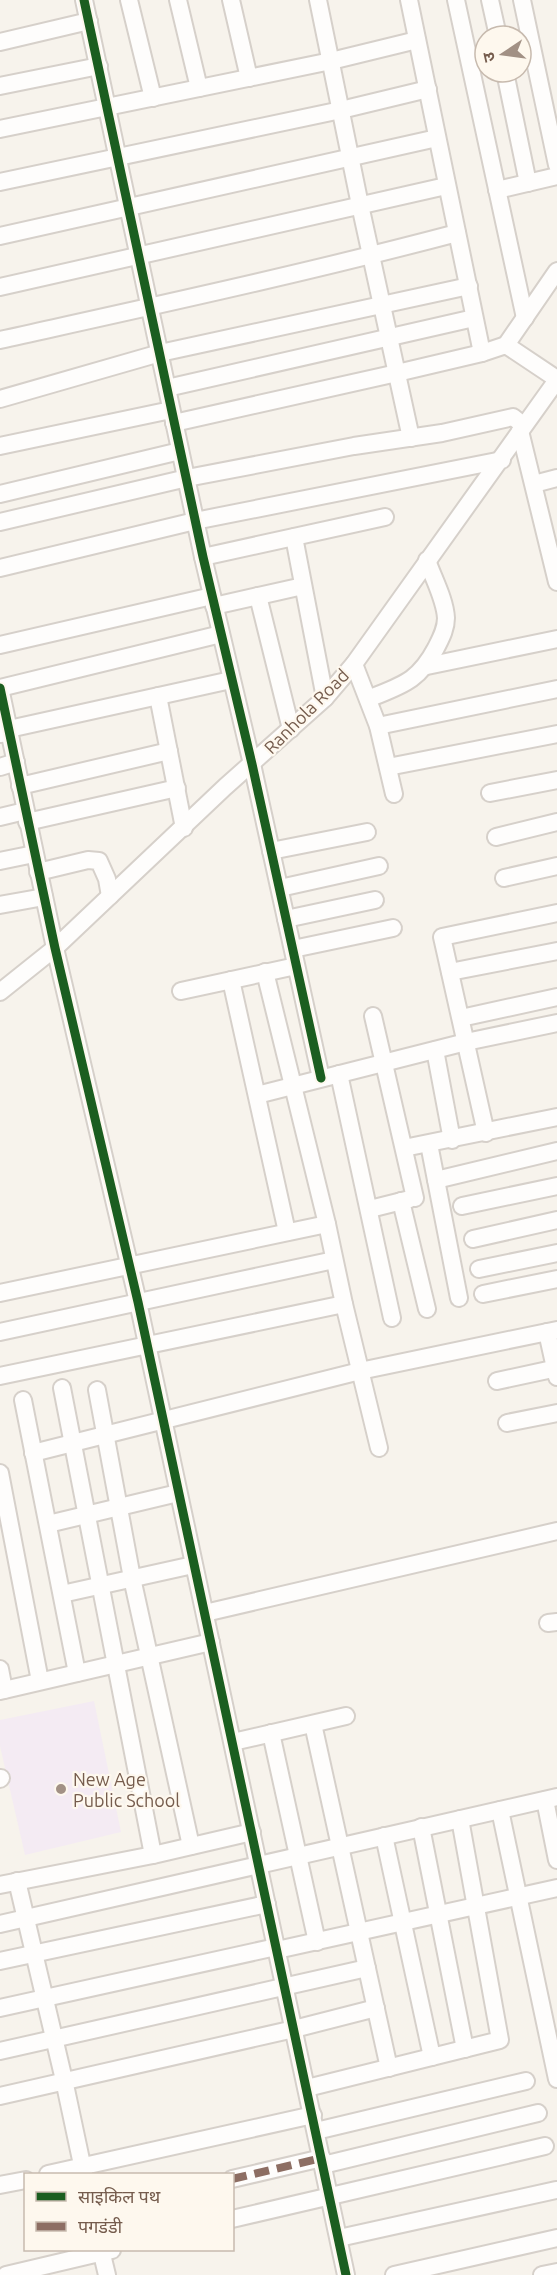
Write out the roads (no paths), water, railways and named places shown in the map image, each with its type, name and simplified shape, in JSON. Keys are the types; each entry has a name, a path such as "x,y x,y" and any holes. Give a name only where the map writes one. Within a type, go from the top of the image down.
{"street":[{"path":"84,0 136,255 160,353 195,521 252,764 321,1078"},
{"path":"129,0 153,98"},
{"path":"178,0 199,88"},
{"path":"231,0 249,78"},
{"path":"318,0 411,438"},
{"path":"409,0 482,353"},
{"path":"456,0 525,318"},
{"path":"490,0 495,24"},
{"path":"522,0 557,165"},
{"path":"0,42 88,21"},
{"path":"0,129 331,61 417,40"},
{"path":"0,86 99,66"},
{"path":"507,84 528,183"},
{"path":"0,182 341,110 428,89"},
{"path":"0,236 437,138"},
{"path":"497,190 557,176"},
{"path":"0,287 446,186"},
{"path":"0,340 149,309 457,233"},
{"path":"0,446 396,373 482,353 506,345 557,271"},
{"path":"0,399 160,353 469,286"},
{"path":"166,388 474,318"},
{"path":"506,345 557,380"},
{"name":"Ranhola Road","path":"0,992 55,948 325,698 354,664 557,380"},
{"path":"0,522 187,478 354,446 411,438 513,417 522,428 557,582"},
{"path":"0,494 180,451"},
{"path":"0,568 195,521 501,460"},
{"path":"534,484 557,478"},
{"path":"203,557 386,517"},
{"path":"294,537 325,698"},
{"path":"368,699 411,681 427,666 445,630 446,617 427,560"},
{"path":"0,645 213,601 258,596 303,586"},
{"path":"258,596 291,729"},
{"path":"221,634 0,688 8,764 20,786 55,948 130,1265 346,2275"},
{"path":"427,666 557,639"},
{"path":"354,664 378,726 394,794"},
{"path":"4,732 231,680"},
{"path":"378,726 557,689"},
{"path":"158,696 184,828"},
{"path":"388,767 557,734"},
{"path":"20,786 169,751"},
{"path":"490,793 557,780"},
{"path":"0,817 26,817 177,788"},
{"path":"496,837 557,822"},
{"path":"271,851 367,832"},
{"path":"0,861 34,854"},
{"path":"38,872 94,859 102,866 110,896"},
{"path":"280,888 379,866"},
{"path":"504,878 557,866"},
{"path":"0,905 44,897"},
{"path":"286,919 375,900"},
{"path":"486,1133 442,937 557,913"},
{"path":"181,991 265,972 294,957 393,928"},
{"path":"450,972 557,951"},
{"path":"265,972 379,1448"},
{"path":"231,980 287,1232"},
{"path":"461,1018 557,997"},
{"path":"373,1016 404,1148 408,1199 427,1309"},
{"path":"257,1095 466,1042 557,1023"},
{"path":"435,1050 453,1140"},
{"path":"339,1074 392,1318"},
{"path":"404,1148 453,1140 557,1117"},
{"path":"429,1144 459,1298"},
{"path":"370,1209 408,1199 438,1186 557,1151"},
{"path":"462,1206 557,1186"},
{"path":"473,1239 557,1220"},
{"path":"0,1293 327,1224"},
{"path":"479,1269 557,1252"},
{"path":"0,1332 334,1260"},
{"path":"483,1294 557,1280"},
{"path":"0,1376 344,1304"},
{"path":"33,1452 360,1371 552,1331 556,1371 497,1381"},
{"path":"62,1388 153,1855"},
{"path":"97,1389 132,1578 191,1846"},
{"path":"23,1400 77,1673"},
{"path":"507,1423 557,1413"},
{"path":"0,1473 40,1681"},
{"path":"48,1524 178,1493"},
{"path":"205,1613 557,1531"},
{"path":"62,1594 193,1565"},
{"path":"0,1669 2,1690 211,1642"},
{"path":"232,1742 346,1716"},
{"path":"313,1724 389,2068"},
{"path":"272,1733 317,1941"},
{"path":"0,1924 551,1799 557,1860"},
{"path":"500,1810 554,2051 557,2079"},
{"path":"307,2088 500,2040 460,1819"},
{"path":"421,1827 465,2049"},
{"path":"0,1885 153,1855 252,1832"},
{"path":"384,1836 432,2057"},
{"path":"17,1881 55,2039 83,2171"},
{"path":"0,2008 557,1888"},
{"path":"0,1961 267,1904"},
{"path":"0,2051 367,1968"},
{"path":"0,2096 376,2008"},
{"path":"66,2173 526,2081"},
{"path":"234,2179 538,2114"},
{"path":"234,2219 545,2146"},
{"path":"0,2185 24,2180"},
{"path":"339,2238 556,2190"},
{"path":"394,2275 557,2238"},
{"path":"6,2275 101,2251"},
{"path":"105,2251 107,2275"},
{"path":"542,2275 557,2272"}],"place":[{"name":"New Age Public School","path":"61,1789"}]}
